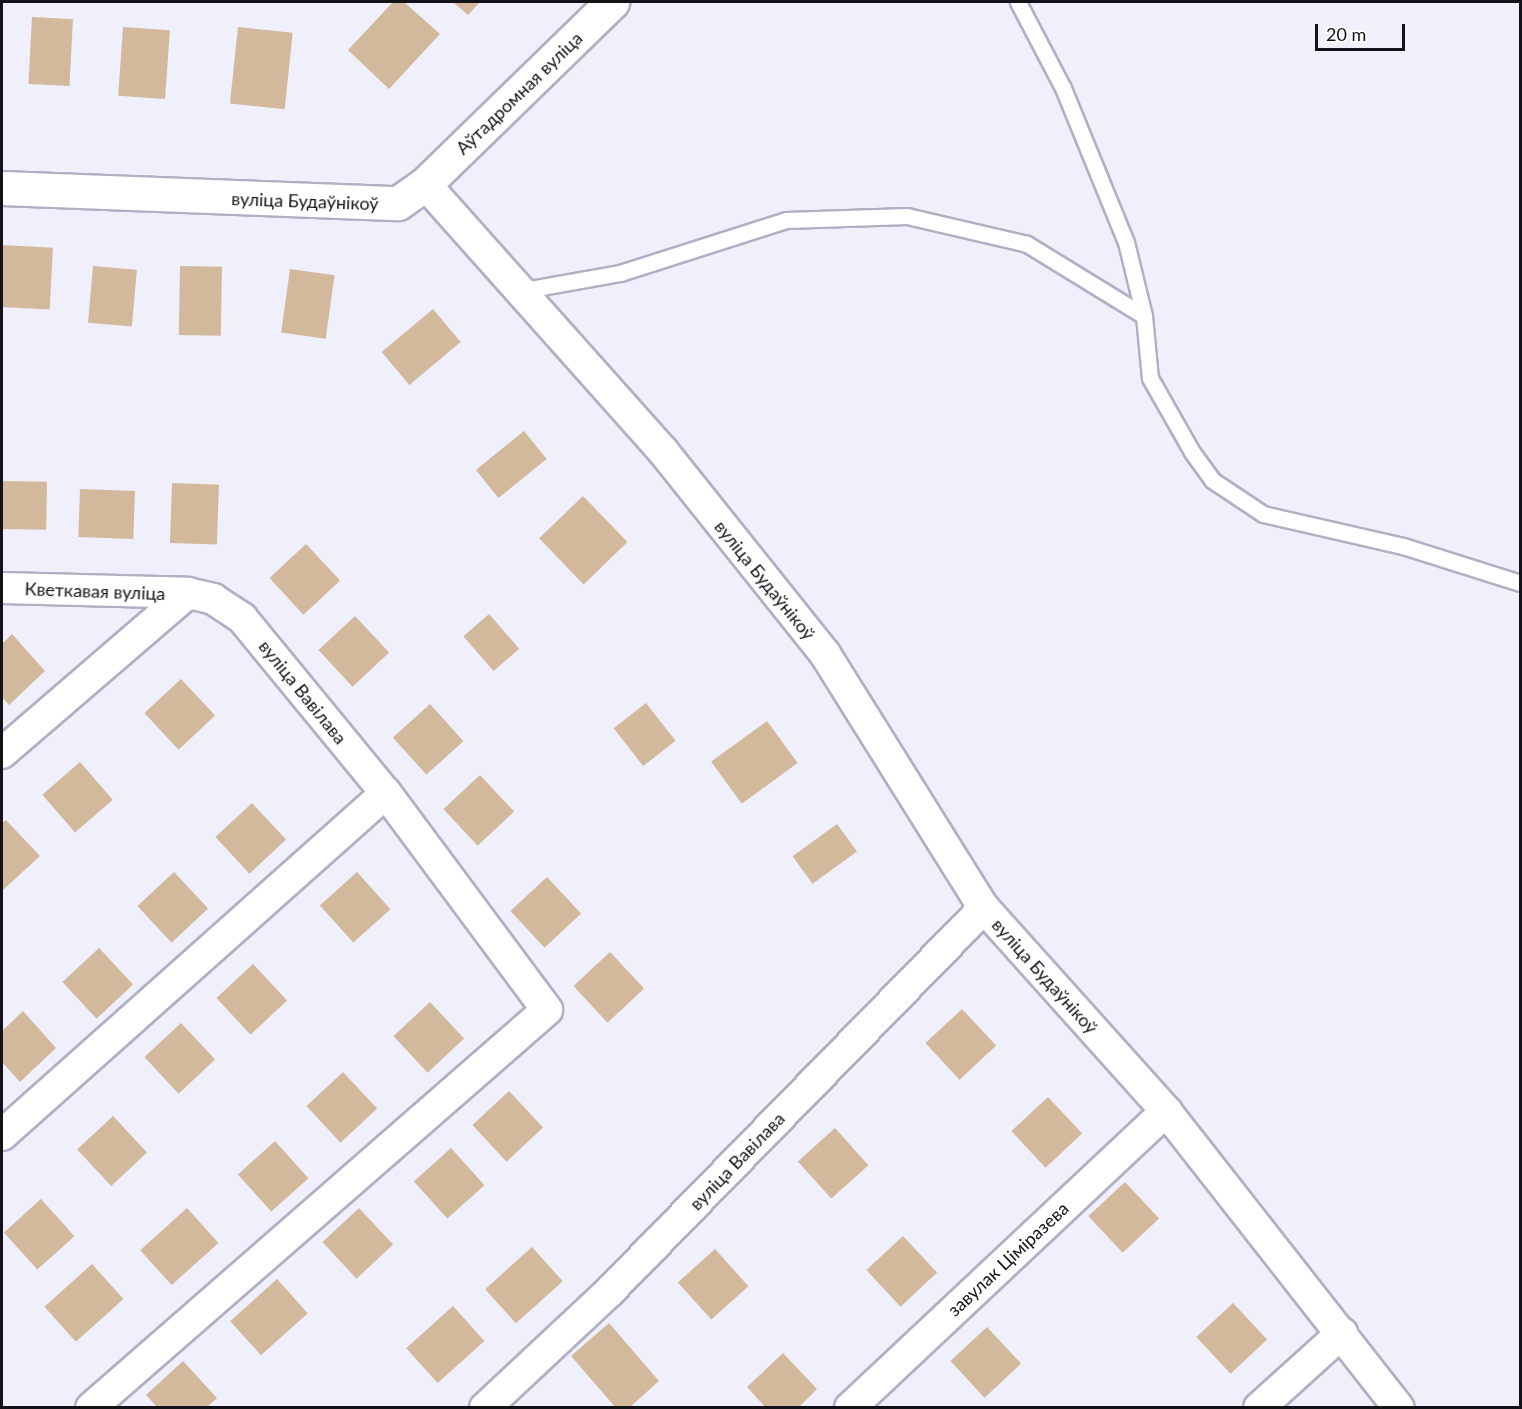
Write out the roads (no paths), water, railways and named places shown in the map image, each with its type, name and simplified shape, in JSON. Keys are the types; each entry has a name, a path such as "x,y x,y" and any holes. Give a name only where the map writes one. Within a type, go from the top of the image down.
{"street":[{"name":"Аўтадромная вуліца","path":"425,184 612,2"},
{"name":"вуліца Будаўнікоў","path":"2,188 398,203 425,184 663,451 825,654 984,908 1166,1111 1399,1407"},
{"name":"Кветкавая вуліца","path":"2,588 188,593"},
{"name":"вуліца Вавілава","path":"91,1407 548,1010 386,793 242,618 213,599 188,593"},
{"path":"2,753 188,593"},
{"path":"2,1135 386,793"},
{"name":"вуліца Вавілава","path":"485,1407 609,1292 984,908"},
{"name":"завулак Ціміразева","path":"850,1407 1166,1111"},
{"path":"1259,1407 1342,1334"}],"lane":[{"path":"1018,2 1063,88 1126,242 1144,316 1150,378 1192,452 1212,480 1263,514 1403,546 1521,583"},
{"path":"519,291 620,273 786,220 907,216 1027,244 1144,316"}]}
